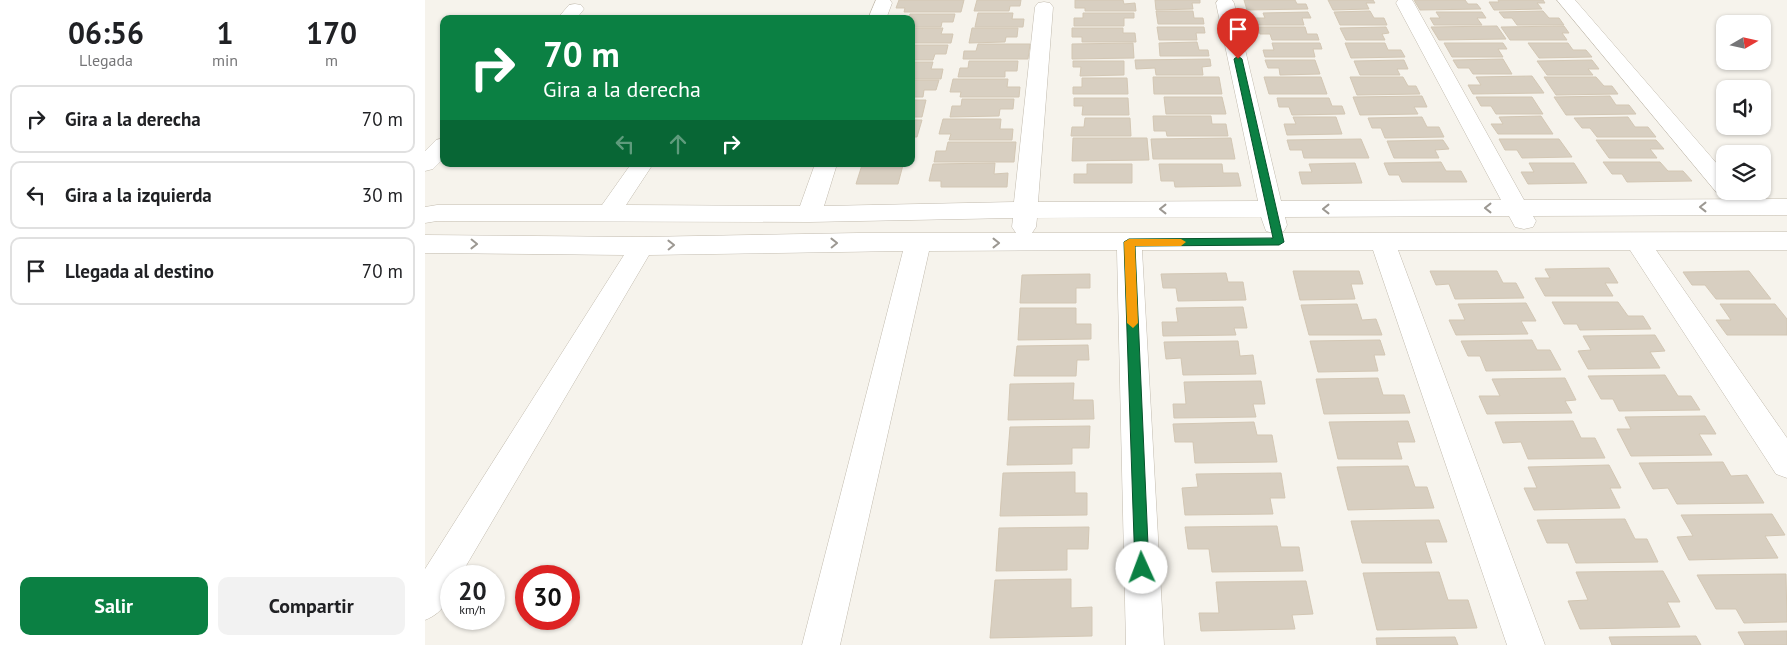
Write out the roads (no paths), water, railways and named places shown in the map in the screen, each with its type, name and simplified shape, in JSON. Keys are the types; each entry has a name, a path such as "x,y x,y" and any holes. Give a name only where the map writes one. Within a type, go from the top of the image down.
{"street":[{"path":"1566,0 1716,178"},
{"path":"1225,2 1279,242"},
{"path":"1405,3 1535,242"},
{"path":"1023,242 1045,7"},
{"path":"425,164 440,149"},
{"path":"609,213 640,167"},
{"path":"809,214 825,167"},
{"path":"425,215 437,213 809,214 1025,210 1517,208 1716,197"},
{"path":"1735,200 1778,241"},
{"path":"1751,200 1787,207"},
{"path":"1382,241 1526,645"},
{"path":"425,244 643,246 918,242 1778,241"},
{"path":"821,645 918,242"},
{"path":"1129,242 1145,645"},
{"path":"1637,242 1787,464"},
{"path":"425,602 643,246"}]}
